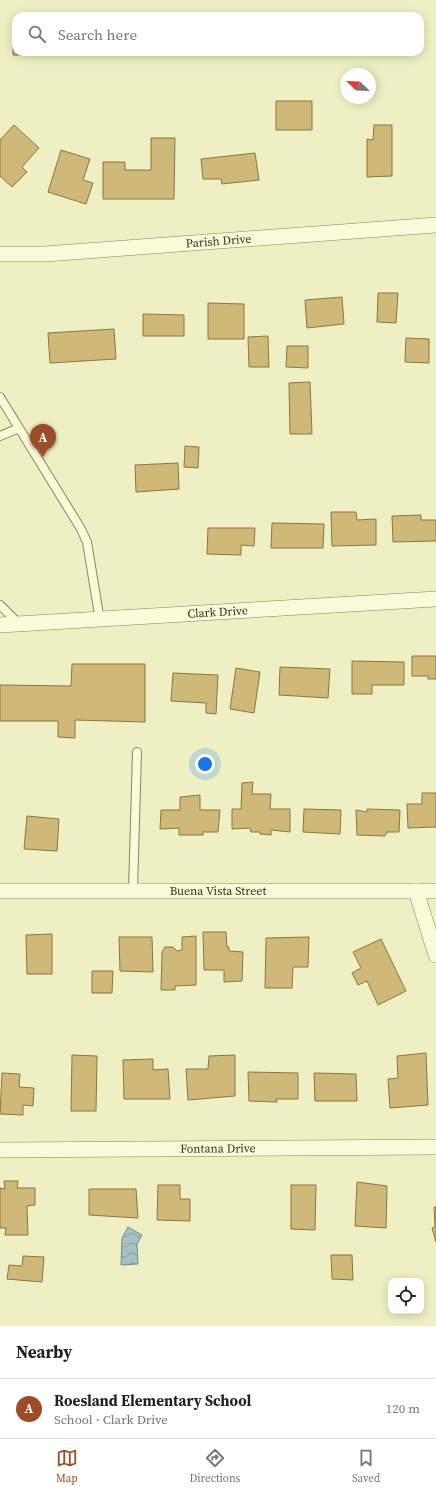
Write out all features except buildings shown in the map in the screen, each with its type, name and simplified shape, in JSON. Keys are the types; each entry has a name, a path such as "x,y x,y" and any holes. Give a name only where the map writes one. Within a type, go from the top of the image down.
{"street":[{"name":"Parish Drive","path":"0,254 45,254 436,225"},
{"name":"Clark Drive","path":"0,626 436,599"},
{"name":"Buena Vista Street","path":"0,891 436,891"},
{"path":"416,891 436,955"},
{"name":"Fontana Drive","path":"0,1150 436,1147"}],"lane":[{"path":"0,397 78,523 87,542 100,621"},
{"path":"0,436 19,428"},
{"path":"0,605 20,625"},
{"path":"133,891 137,752"}],"water":[{"path":"128,1227 142,1235 137,1244 138,1264 121,1265 122,1238"}],"place":[{"name":"Roesland Elementary School","path":"43,457"}]}
